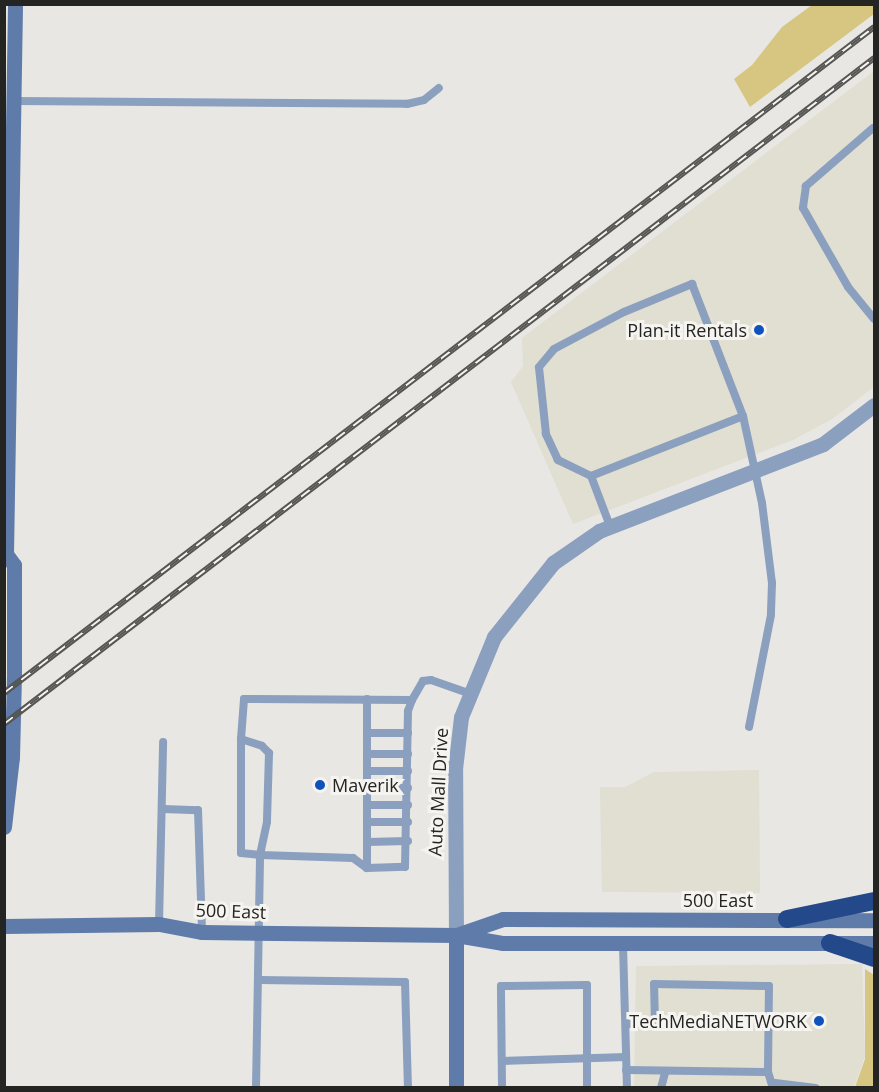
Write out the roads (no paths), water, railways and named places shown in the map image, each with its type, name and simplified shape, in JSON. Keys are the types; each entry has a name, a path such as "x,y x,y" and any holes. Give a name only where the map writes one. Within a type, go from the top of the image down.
{"highway":[{"path":"787,919 874,901"},
{"path":"830,943 874,958"}],"street":[{"path":"4,827 12,757 14,677 14,565 5,555 8,275 15,4"},
{"name":"Auto Mall Drive","path":"456,1088 454,770 461,717 494,637 553,563 610,526 823,444 874,405"},
{"name":"500 East","path":"456,935 503,919 874,920"},
{"name":"500 East","path":"4,926 159,924 202,932 456,935 503,943 623,945 874,943"}],"lane":[{"path":"14,101 407,104 424,100 439,88"},
{"path":"873,128 806,186 803,208 848,287 874,319"},
{"path":"610,526 591,476 558,460 546,434 539,367 554,350 624,312 692,284 743,416 772,583 771,615 749,727"},
{"path":"591,476 743,416"},
{"path":"412,700 249,697 244,699 241,739 242,853 353,858 367,868 405,867 408,841 408,733 412,700 423,681 431,680 471,694"},
{"path":"367,699 367,868"},
{"path":"367,733 408,733"},
{"path":"241,739 262,746 269,753 267,822 260,855 256,1088"},
{"path":"159,924 163,742"},
{"path":"367,754 408,754"},
{"path":"367,771 408,771"},
{"path":"367,787 408,788"},
{"path":"367,805 408,805"},
{"path":"163,810 198,810 202,932"},
{"path":"367,822 408,822"},
{"path":"367,842 408,841"},
{"path":"623,945 627,1088"},
{"path":"259,980 405,982 408,1088"},
{"path":"626,1024 655,1024 654,984 769,986 768,1071 774,1085 816,1088"},
{"path":"502,1088 501,986 587,985 587,1088"},
{"path":"503,1061 627,1057"},
{"path":"627,1070 665,1073 768,1071"},
{"path":"661,1088 665,1073"}],"railway":[{"path":"4,693 874,27"},
{"path":"4,724 874,58"}],"place":[{"name":"Plan-it Rentals","path":"759,330"},
{"name":"Maverik","path":"320,785"},
{"name":"TechMediaNETWORK","path":"819,1021"}]}
